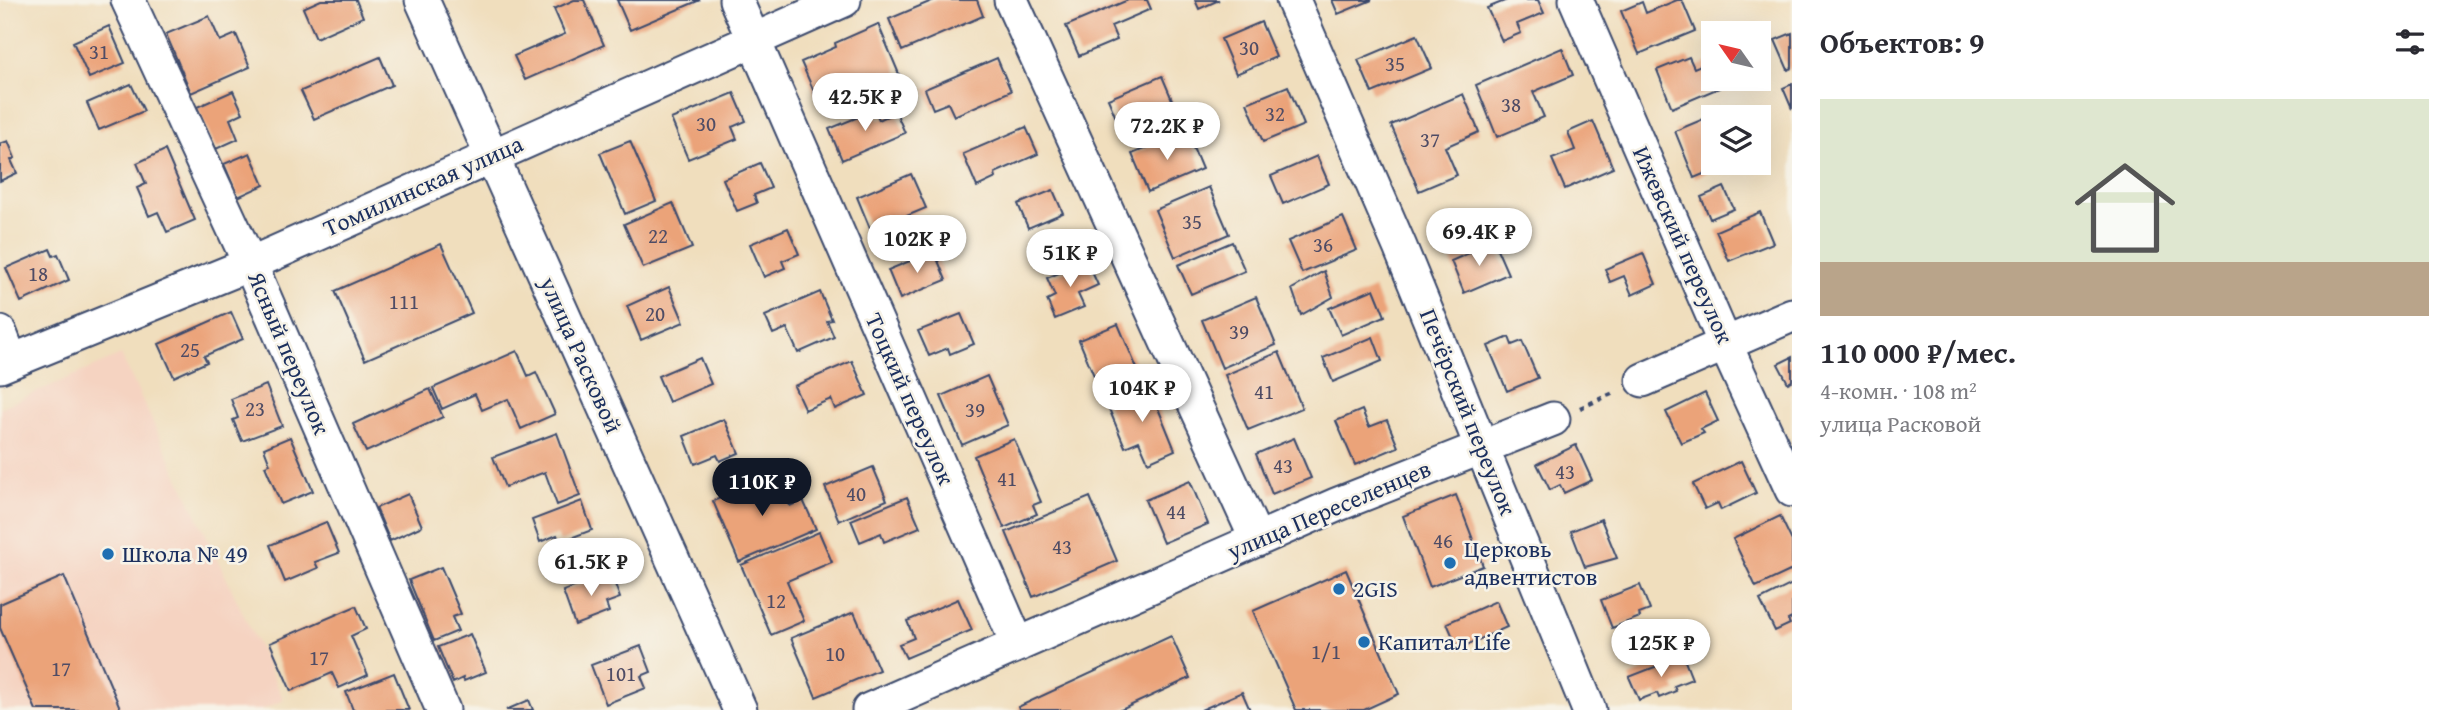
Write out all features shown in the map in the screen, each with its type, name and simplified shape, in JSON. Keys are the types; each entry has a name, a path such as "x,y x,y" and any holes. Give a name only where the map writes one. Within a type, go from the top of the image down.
{"street":[{"name":"Ясный переулок","path":"128,0 250,264 443,710"},
{"name":"улица Расковой","path":"422,0 740,710"},
{"name":"Тоцкий переулок","path":"736,0 1018,645"},
{"name":"Томилинская улица","path":"4,353 250,264 844,0"},
{"path":"1012,0 1257,540"},
{"name":"Печёрский переулок","path":"1293,0 1400,247 1589,710"},
{"name":"Ижевский переулок","path":"1576,0 1792,490"},
{"path":"1643,380 1792,315"},
{"name":"улица Переселенцев","path":"869,710 1257,540 1553,419"}],"path":[{"path":"1553,419 1643,380"}],"shaded area":[{"name":"Школа № 49","path":"121,355 284,700 261,710 0,710 0,408"}],"building":[{"path":"321,0 356,0 363,17 316,38 303,8"},
{"path":"574,0 584,0 604,45 525,80 514,56 565,34 554,9"},
{"path":"617,0 700,0 630,30"},
{"path":"934,0 977,0 983,16 902,51 889,19"},
{"path":"1128,0 1147,0 1151,9 1111,26 1117,40 1079,56 1066,26"},
{"path":"1195,0 1219,0 1199,9"},
{"path":"1332,0 1372,0 1338,14"},
{"path":"1507,0 1538,0 1544,13 1517,24 1521,33 1502,41 1487,8"},
{"path":"1682,0 1695,31 1639,54 1621,11 1642,2 1646,13"},
{"path":"209,16 220,41 236,34 250,67 191,93 166,34"},
{"path":"1261,22 1276,57 1236,74 1221,39"},
{"path":"878,24 899,74 859,92 852,77 815,94 801,62"},
{"path":"109,26 125,63 89,78 73,42"},
{"path":"1792,33 1792,68 1788,70 1775,40"},
{"path":"1417,35 1432,68 1372,93 1358,60"},
{"path":"1562,48 1573,75 1533,92 1544,117 1497,137 1476,85"},
{"path":"380,57 392,85 314,119 301,91"},
{"path":"1689,57 1694,68 1701,65 1701,91 1712,91 1672,108 1657,70"},
{"path":"997,58 1011,91 954,116 948,103 933,109 925,89"},
{"path":"1162,76 1173,102 1119,125 1108,99"},
{"path":"131,84 144,111 99,130 87,103"},
{"path":"1792,84 1792,109 1783,88"},
{"path":"1288,86 1304,125 1263,142 1247,103"},
{"path":"233,91 243,113 230,119 238,139 216,149 197,107"},
{"path":"734,93 746,121 732,127 737,139 688,159 671,119"},
{"path":"1463,94 1479,132 1445,147 1457,175 1419,191 1391,125"},
{"path":"875,110 879,120 896,112 905,133 842,160 829,129"},
{"path":"1701,120 1701,175 1694,178 1675,131"},
{"path":"1593,121 1613,168 1565,189 1552,159 1575,150 1568,132"},
{"path":"1026,127 1038,154 995,173 996,178 977,187 963,154"},
{"path":"1186,131 1202,169 1148,192 1132,154"},
{"path":"8,141 15,158 11,160 17,173 0,181 0,144"},
{"path":"630,141 656,201 625,214 600,153"},
{"path":"165,150 195,220 167,232 158,212 149,216 137,188 146,184 137,163"},
{"path":"250,153 264,185 238,197 224,164"},
{"path":"1317,156 1329,184 1283,204 1271,176"},
{"path":"760,163 771,188 754,195 757,203 737,211 723,179"},
{"path":"911,174 926,208 871,231 857,197"},
{"path":"1209,187 1229,234 1175,257 1155,210"},
{"path":"1724,187 1734,209 1710,219 1701,197"},
{"path":"1053,190 1063,213 1028,228 1018,204"},
{"path":"673,203 692,248 643,268 624,224"},
{"path":"1760,212 1773,243 1729,261 1716,231"},
{"path":"1343,217 1357,250 1302,273 1288,241"},
{"path":"788,228 799,254 782,261 785,268 764,277 750,244"},
{"path":"1232,242 1245,271 1191,294 1178,265"},
{"path":"1494,242 1508,274 1464,293 1451,261"},
{"path":"441,244 472,313 365,360 335,291"},
{"path":"50,249 53,256 58,254 69,280 21,302 6,268"},
{"path":"934,251 946,280 900,299 888,270"},
{"path":"1643,253 1656,284 1632,295 1624,276 1610,282 1605,269"},
{"path":"1087,261 1098,285 1078,294 1084,307 1055,319 1047,300 1055,296 1047,278"},
{"path":"1324,271 1333,297 1301,315 1292,289"},
{"path":"669,287 684,322 641,340 627,306"},
{"path":"1374,289 1385,316 1341,335 1329,308"},
{"path":"820,292 832,320 827,321 834,337 798,353 787,328 773,334 765,316"},
{"path":"1256,297 1276,345 1222,368 1202,320"},
{"path":"231,312 243,339 204,356 207,362 174,377 159,344"},
{"path":"961,314 974,344 950,354 948,348 929,356 918,331"},
{"path":"1118,324 1139,373 1100,390 1079,340"},
{"path":"1373,337 1382,361 1333,382 1323,358"},
{"path":"1509,337 1512,345 1522,341 1538,378 1507,391 1488,346"},
{"path":"517,351 528,376 536,372 555,414 521,429 508,399 482,410 475,394 442,409 433,388"},
{"path":"1279,352 1302,408 1248,430 1225,375"},
{"path":"1792,357 1792,381 1788,383 1778,364"},
{"path":"700,358 711,384 669,402 658,376"},
{"path":"852,361 867,395 835,409 831,399 805,410 794,386"},
{"path":"987,376 1008,425 962,445 941,396"},
{"path":"266,385 282,426 242,441 233,420 238,418 231,399"},
{"path":"1149,386 1175,450 1148,462 1139,441 1125,447 1107,404"},
{"path":"430,389 443,417 366,452 353,424"},
{"path":"1705,393 1718,421 1701,429 1704,433 1681,443 1666,412"},
{"path":"1362,410 1369,427 1387,420 1398,447 1355,465 1336,421"},
{"path":"724,419 739,453 720,461 717,455 695,464 684,436"},
{"path":"557,433 580,496 557,505 545,472 505,487 493,457"},
{"path":"290,437 313,491 281,504 265,466 270,464 264,448"},
{"path":"1294,438 1311,478 1272,494 1256,454"},
{"path":"1014,439 1041,502 1033,505 1037,514 1004,528 974,456"},
{"path":"1576,445 1592,480 1564,493 1560,485 1550,490 1537,464"},
{"path":"1741,461 1756,493 1721,510 1718,503 1705,509 1693,484"},
{"path":"873,467 887,500 839,521 825,487"},
{"path":"777,475 790,506 803,500 816,529 739,562 713,501"},
{"path":"1190,481 1208,524 1163,543 1145,500"},
{"path":"408,494 422,526 390,541 376,508"},
{"path":"1456,495 1483,566 1430,587 1403,516"},
{"path":"907,497 920,527 884,542 881,533 860,542 851,520"},
{"path":"1090,497 1117,561 1033,597 1006,532"},
{"path":"582,501 592,530 560,542 557,535 540,542 532,520"},
{"path":"1780,516 1792,541 1792,570 1756,587 1733,539"},
{"path":"1601,519 1617,558 1585,567 1571,531"},
{"path":"326,522 339,553 315,562 318,568 285,582 270,545"},
{"path":"819,532 832,562 787,581 804,621 771,635 741,565"},
{"path":"441,567 461,614 452,617 458,631 434,641 409,580"},
{"path":"1346,570 1399,694 1364,710 1296,710 1253,611"},
{"path":"611,573 620,598 606,603 609,612 575,625 563,591"},
{"path":"64,576 121,710 36,710 0,628 0,604"},
{"path":"1792,584 1792,618 1788,620 1790,624 1775,631 1760,600"},
{"path":"1640,585 1650,610 1612,628 1601,600"},
{"path":"958,599 972,630 906,658 899,644 914,638 907,621"},
{"path":"1496,601 1507,627 1458,649 1447,623"},
{"path":"356,606 366,629 351,636 368,675 339,688 332,673 291,691 270,643"},
{"path":"854,612 879,670 816,697 791,638"},
{"path":"470,634 486,672 453,683 438,647"},
{"path":"1171,636 1190,678 1121,710 1019,710 1018,707"},
{"path":"641,646 651,672 641,676 646,688 606,704 591,665"},
{"path":"1683,656 1692,679 1674,686 1676,691 1659,698 1657,693 1639,700 1629,677"},
{"path":"394,673 409,710 353,710 346,692"},
{"path":"1242,692 1250,710 1201,710"},
{"path":"529,700 533,710 506,710"}],"place":[{"name":"Школа № 49","path":"108,554"},
{"name":"Церковь адвентистов","path":"1450,563"},
{"name":"2GIS","path":"1339,589"},
{"name":"Капитал Life","path":"1364,642"}]}
